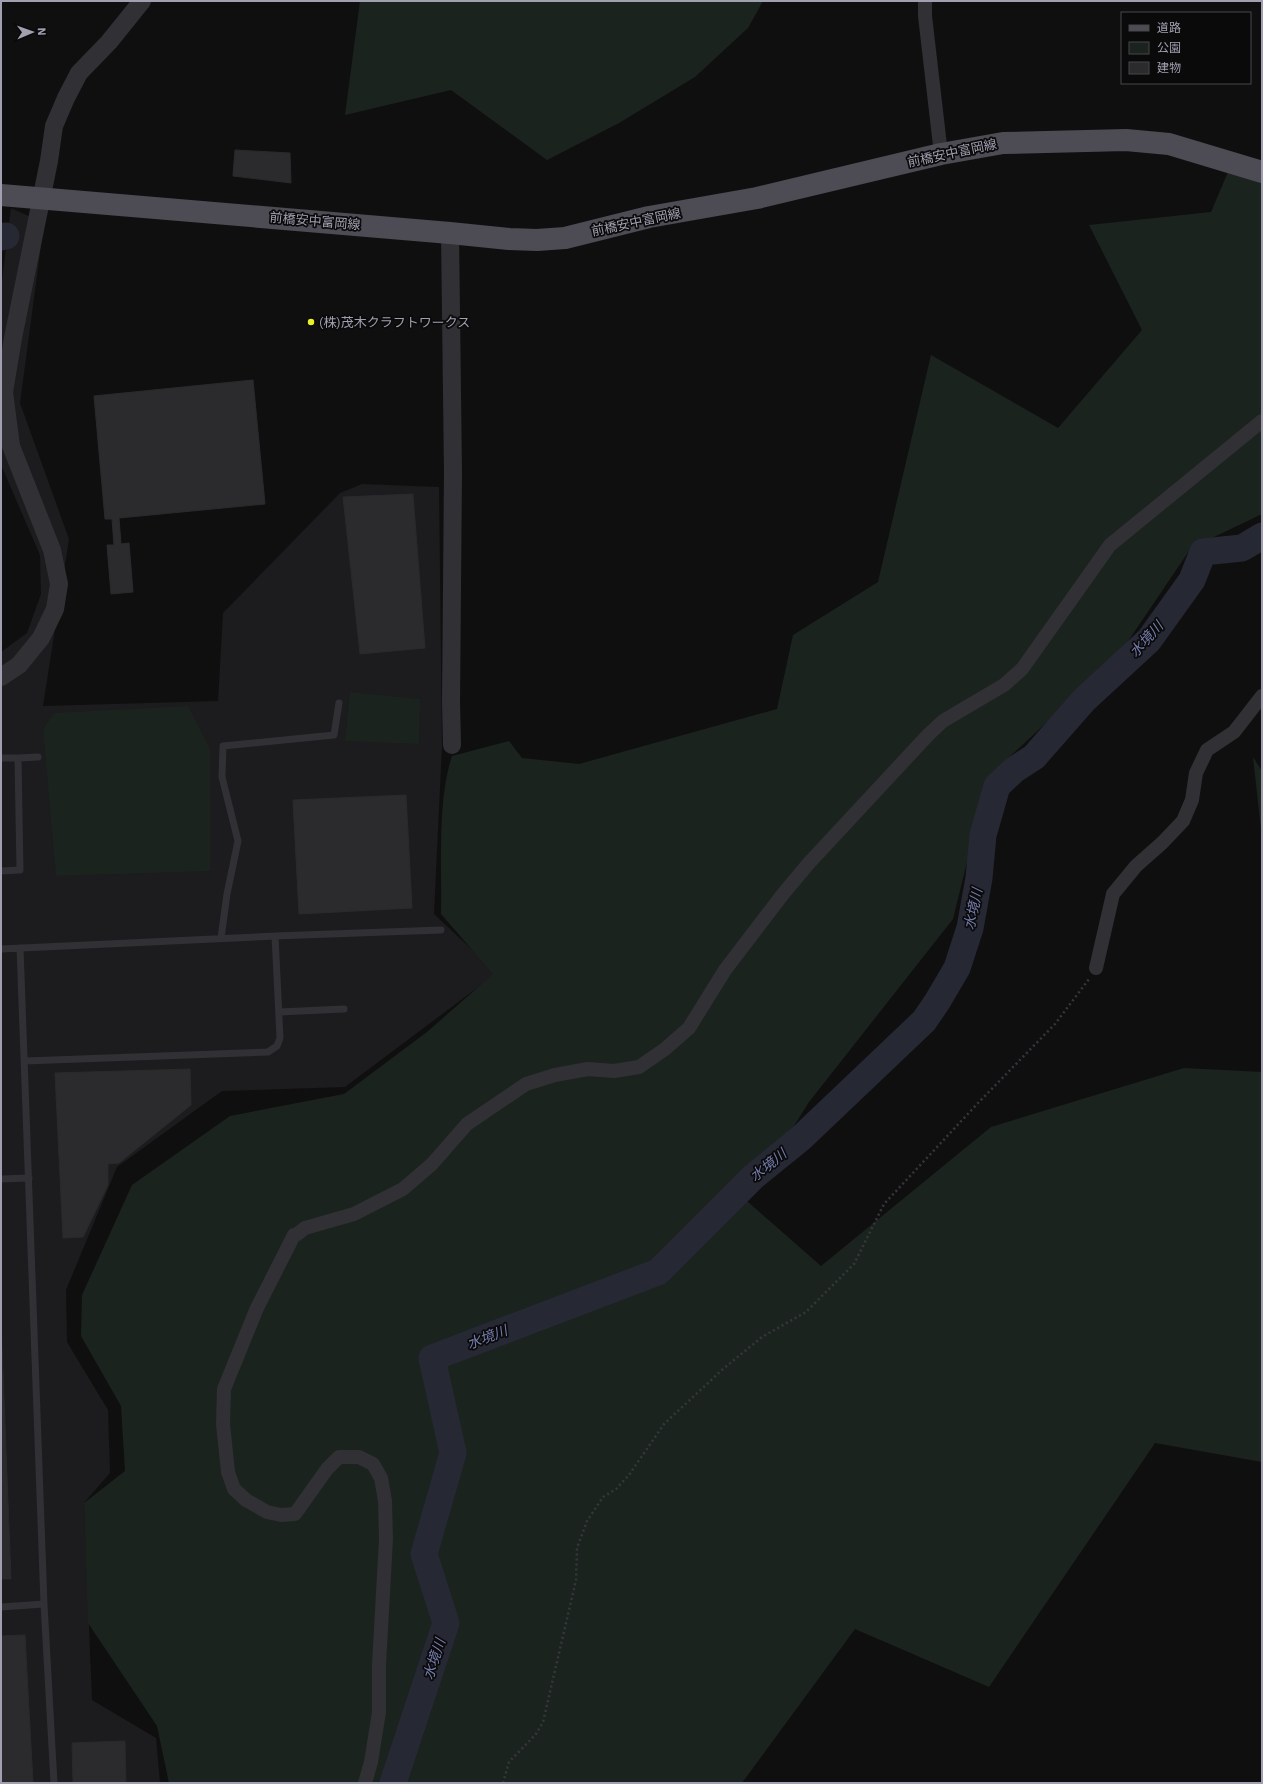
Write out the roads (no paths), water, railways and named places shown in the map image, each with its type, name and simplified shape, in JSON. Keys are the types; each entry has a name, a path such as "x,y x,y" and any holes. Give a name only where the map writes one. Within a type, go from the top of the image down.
{"main road":[{"name":"前橋安中富岡線","path":"1,195 509,239 537,240 565,238 649,217 757,198 941,154 1003,143 1126,140 1169,144 1262,172"}],"street":[{"path":"1,677 19,665 41,638 55,609 59,584 50,544 11,446 4,392 7,339 49,161 54,126 66,98 79,74 109,42 142,1"},
{"path":"925,1 924,16 941,154"},
{"path":"450,233 453,472 452,745"},
{"path":"365,1783 371,1762 379,1712 379,1665 386,1540 381,1478 373,1464 360,1457 339,1457 327,1469 295,1514 281,1515 266,1512 246,1500 234,1489 228,1472 225,1449 223,1424 224,1389 257,1308 294,1235 305,1228 354,1214 403,1188 432,1164 467,1124 526,1084 555,1074 588,1069 614,1071 639,1067 665,1049 689,1028 725,970 783,894 809,863 928,735 943,721 1004,685 1022,669 1110,545 1262,422"},
{"path":"1096,968 1113,894 1136,866 1162,843 1183,821 1192,800 1196,773 1206,750 1234,732 1262,696"}],"lane":[{"path":"221,938 227,894 238,841 222,776 223,746 334,735 339,703"},
{"path":"1,758 38,757"},
{"path":"1,871 20,870 18,758"},
{"path":"1,949 221,938 441,930"},
{"path":"25,1061 268,1052 276,1046 280,1038 275,936"},
{"path":"20,948 44,1604 54,1783"},
{"path":"279,1012 344,1009"},
{"path":"1,1179 29,1178"},
{"path":"1,1607 44,1604"}],"waterway":[{"path":"1,237 6,236"},
{"name":"水境川","path":"393,1783 446,1623 424,1554 453,1453 432,1358 658,1272 753,1177 801,1138 924,1021 957,968 970,928 979,878 983,835 997,786 1014,770 1034,757 1084,700 1149,640 1192,580 1203,552 1242,548 1262,536"}],"place":[{"name":"(株)茂木クラフトワークス","path":"311,322"}]}
